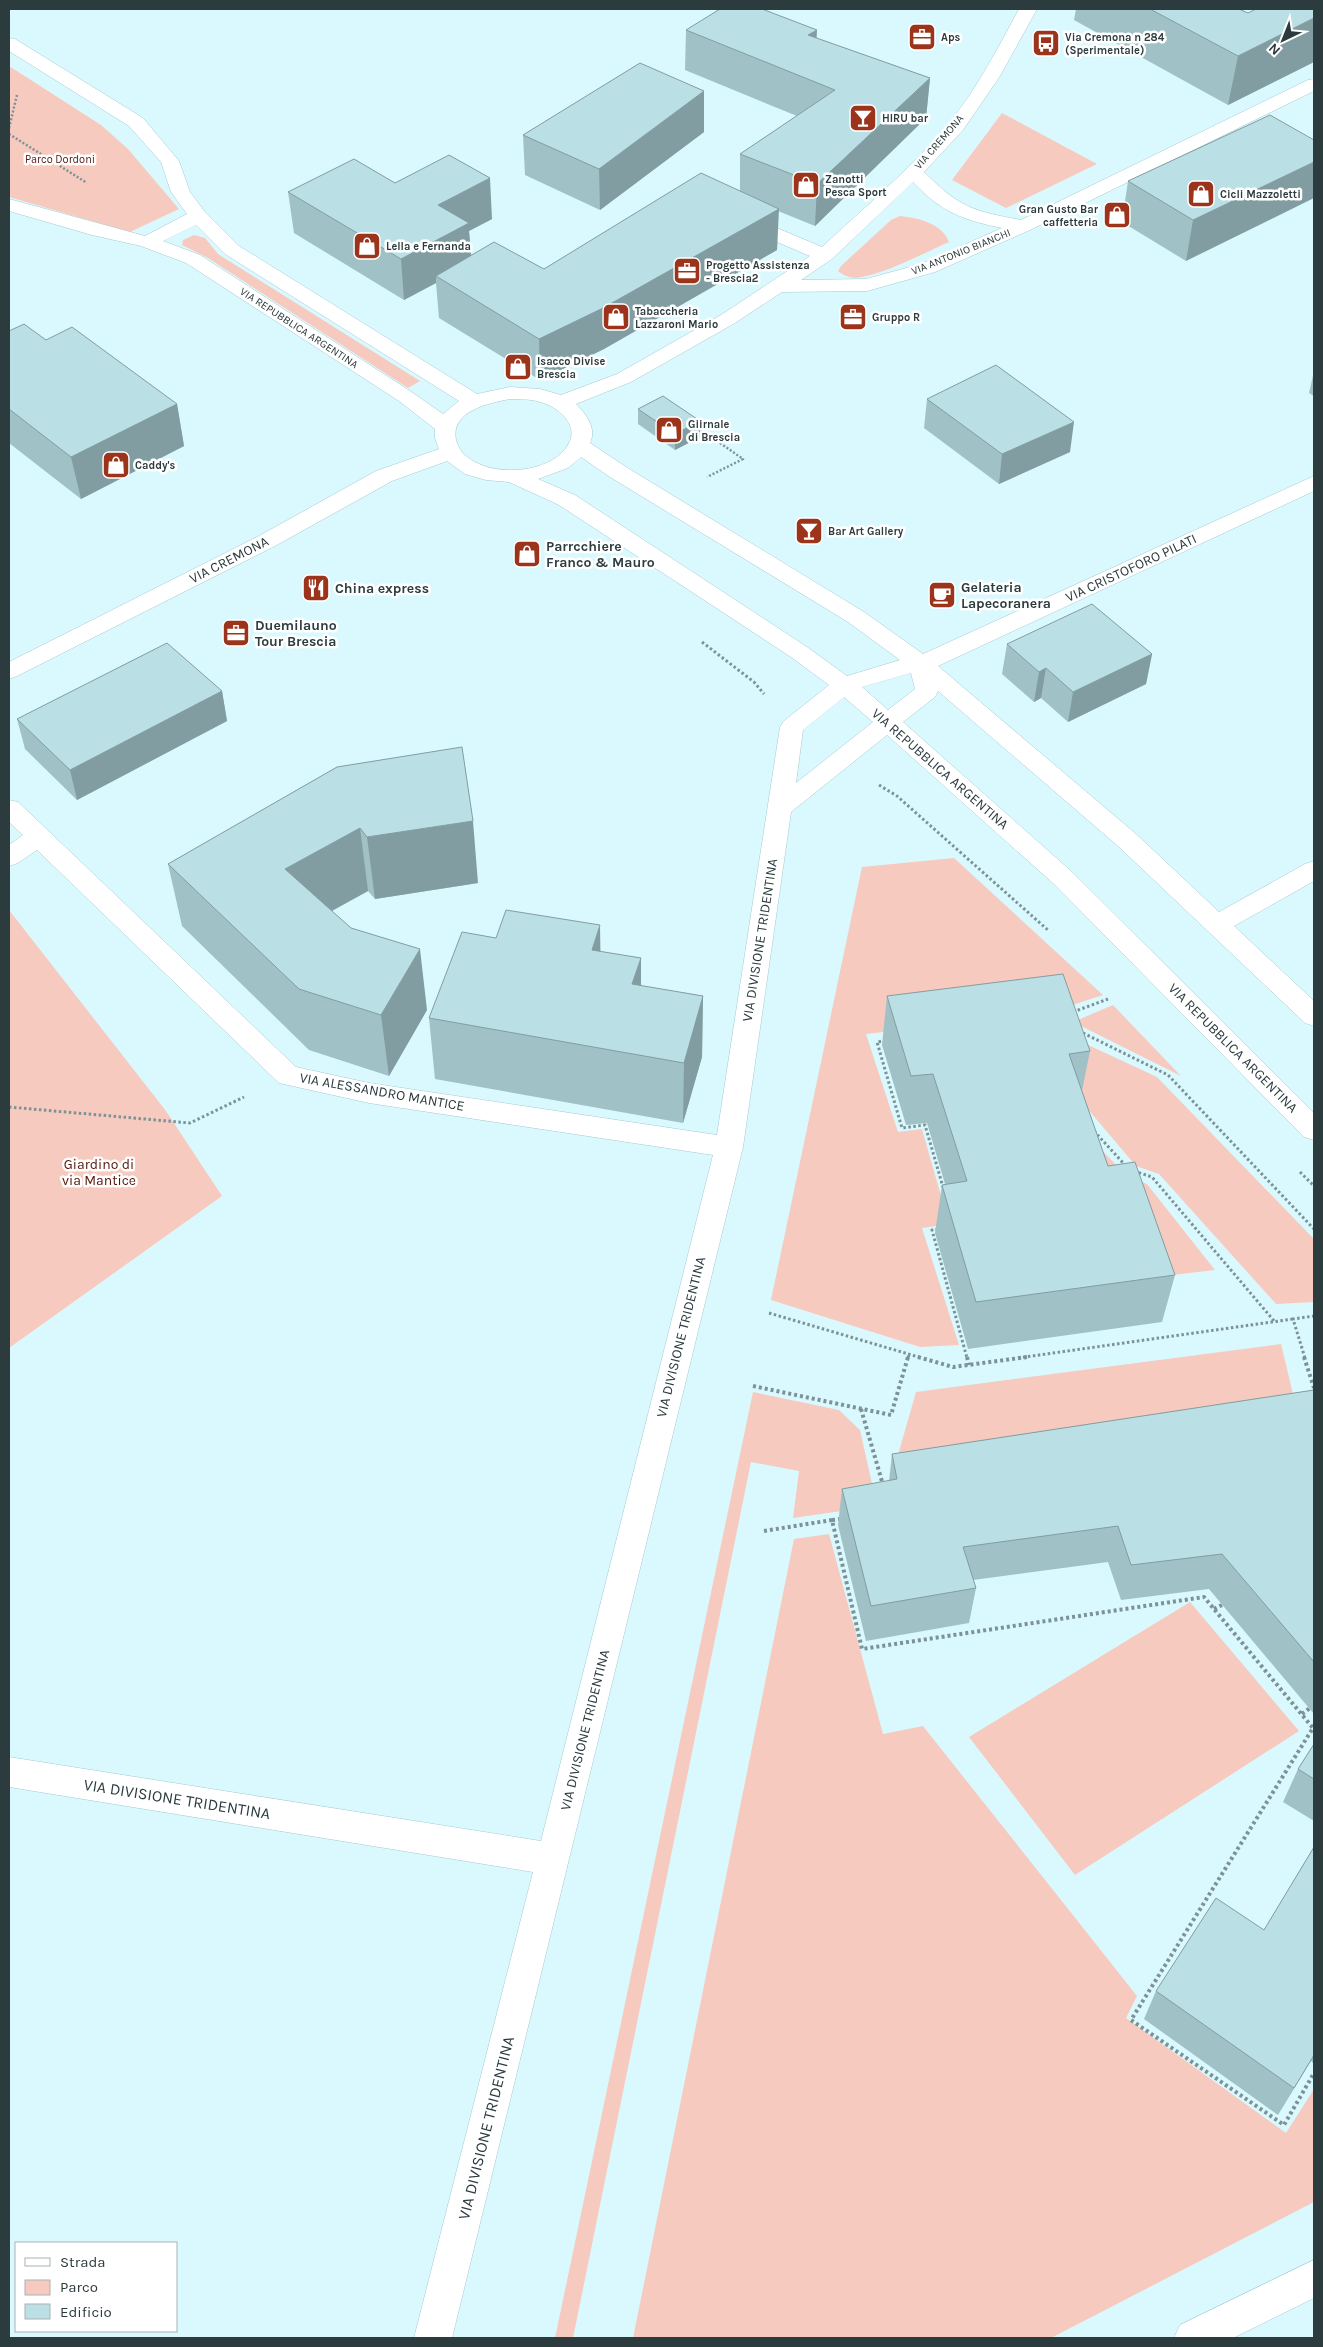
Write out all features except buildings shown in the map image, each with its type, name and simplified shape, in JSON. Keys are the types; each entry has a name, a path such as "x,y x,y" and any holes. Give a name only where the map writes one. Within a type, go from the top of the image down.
{"street":[{"name":"VIA CREMONA","path":"562,402 624,378 781,286 825,255 913,172 956,126 994,72 1028,9"},
{"path":"9,43 136,122 170,161 180,192 198,216 232,250 475,402"},
{"name":"VIA ANTONIO BIANCHI","path":"781,286 867,285 928,268 1023,226 1314,84"},
{"path":"1246,116 1263,125"},
{"name":"VIA ANTONIO BIANCHI","path":"913,172 939,198 954,207 984,219 1023,226"},
{"name":"VIA REPUBBLICA ARGENTINA","path":"9,205 98,231 147,242 193,259 406,397 445,426"},
{"path":"724,212 825,255"},
{"path":"147,242 198,216"},
{"path":"451,452 445,440 445,426 451,417 475,402 491,396 527,393 562,402 574,413 583,429 580,446 618,472 856,618 921,664 1127,840 1314,1016"},
{"name":"VIA REPUBBLICA ARGENTINA","path":"451,452 462,463 485,473 513,476 541,473 565,462 580,446"},
{"name":"VIA CREMONA","path":"9,671 267,541 384,476 451,452"},
{"name":"VIA REPUBBLICA ARGENTINA","path":"513,476 567,500 799,652 844,685 890,723 1063,878 1314,1130"},
{"name":"VIA CRISTOFORO PILATI","path":"921,664 1314,483"},
{"path":"792,727 844,685 893,669 921,664"},
{"path":"780,808 839,760 890,723 927,691 921,664"},
{"name":"VIA DIVISIONE TRIDENTINA","path":"433,2338 729,1147 792,727"},
{"name":"VIA ALESSANDRO MANTICE","path":"9,808 288,1076 369,1092 729,1147"},
{"path":"9,857 38,837"},
{"path":"1217,924 1314,870"},
{"name":"VIA DIVISIONE TRIDENTINA","path":"9,1772 553,1860"},
{"path":"1194,2338 1314,2279"}],"path":[{"path":"9,128 18,92"},
{"path":"9,134 89,185"},
{"path":"696,426 743,459 706,477"},
{"path":"699,640 754,682 792,727"},
{"path":"839,760 897,796 1056,936"},
{"path":"1071,1012 1108,1000"},
{"path":"1080,1032 1168,1076 1314,1229"},
{"path":"896,1039 877,1042 902,1128 925,1125 944,1190"},
{"path":"9,1107 190,1123 288,1076"},
{"path":"1092,1129 1130,1170 1152,1177 1276,1322"},
{"path":"1294,1166 1314,1186"},
{"path":"940,1229 932,1230 969,1365"},
{"path":"769,1313 953,1367 1314,1316"},
{"path":"1293,1319 1314,1388"},
{"path":"754,1386 891,1415 909,1354"},
{"path":"861,1409 884,1494"},
{"path":"883,1485 892,1483"},
{"path":"764,1531 850,1517"},
{"path":"832,1520 862,1649 1204,1596 1313,1728 1131,2020 1284,2124 1314,2073"},
{"path":"1214,1609 1222,1605"},
{"path":"1302,1714 1310,1708"}],"green space":[{"name":"Parco Dordoni","path":"9,66 101,125 128,149 179,209 130,232 9,197"},
{"path":"1002,113 1097,164 1006,208 952,180"},
{"path":"900,216 922,220 935,226 941,230 949,242 903,263 867,276 856,278 844,275 838,271 841,266 891,220"},
{"path":"194,235 205,238 218,254 420,381 408,388 208,258 182,245 183,240"},
{"path":"954,858 1103,995 1048,1013 866,1034 898,1132 922,1129 949,1224 922,1228 959,1345 920,1347 771,1300 862,867"},
{"name":"Giardino di via Mantice","path":"9,910 166,1111 222,1196 9,1348"},
{"path":"1113,1005 1181,1076 1073,1022"},
{"path":"1056,1030 1157,1077 1314,1239 1314,1302 1276,1304 1159,1174 1136,1166 1080,1100"},
{"path":"1061,1108 1126,1175 1147,1184 1215,1270 1147,1278"},
{"path":"1281,1344 1298,1415 892,1476 916,1392"},
{"path":"753,1392 839,1410 860,1430 877,1506 793,1518 799,1471 751,1462 573,2338 555,2338"},
{"path":"829,1534 883,1734 923,1726 1137,1996 1126,2018 1286,2133 1314,2089 1314,2202 1051,2338 633,2338 794,1539"},
{"path":"1190,1602 1299,1731 1075,1875 969,1737"}],"place":[{"name":"Aps","path":"922,37"},
{"name":"Via Cremona n 284 (Sperimentale)","path":"1046,43"},
{"name":"HIRU bar","path":"863,118"},
{"name":"Zanotti Pesca Sport","path":"806,185"},
{"name":"Cicli Mazzoletti","path":"1201,194"},
{"name":"Gran Gusto Bar caffetteria","path":"1117,215"},
{"name":"Lella e Fernanda","path":"367,246"},
{"name":"Progetto Assistenza - Brescia2","path":"687,271"},
{"name":"Tabaccheria Lazzaroni Mario","path":"616,317"},
{"name":"Gruppo R","path":"853,317"},
{"name":"Isacco Divise Brescia","path":"518,367"},
{"name":"Giirnale di Brescia","path":"669,430"},
{"name":"Caddy's","path":"116,465"},
{"name":"Bar Art Gallery","path":"809,531"},
{"name":"Parrcchiere Franco & Mauro","path":"527,554"},
{"name":"China express","path":"316,588"},
{"name":"Gelateria Lapecoranera","path":"942,595"},
{"name":"Duemilauno Tour Brescia","path":"236,633"}]}
